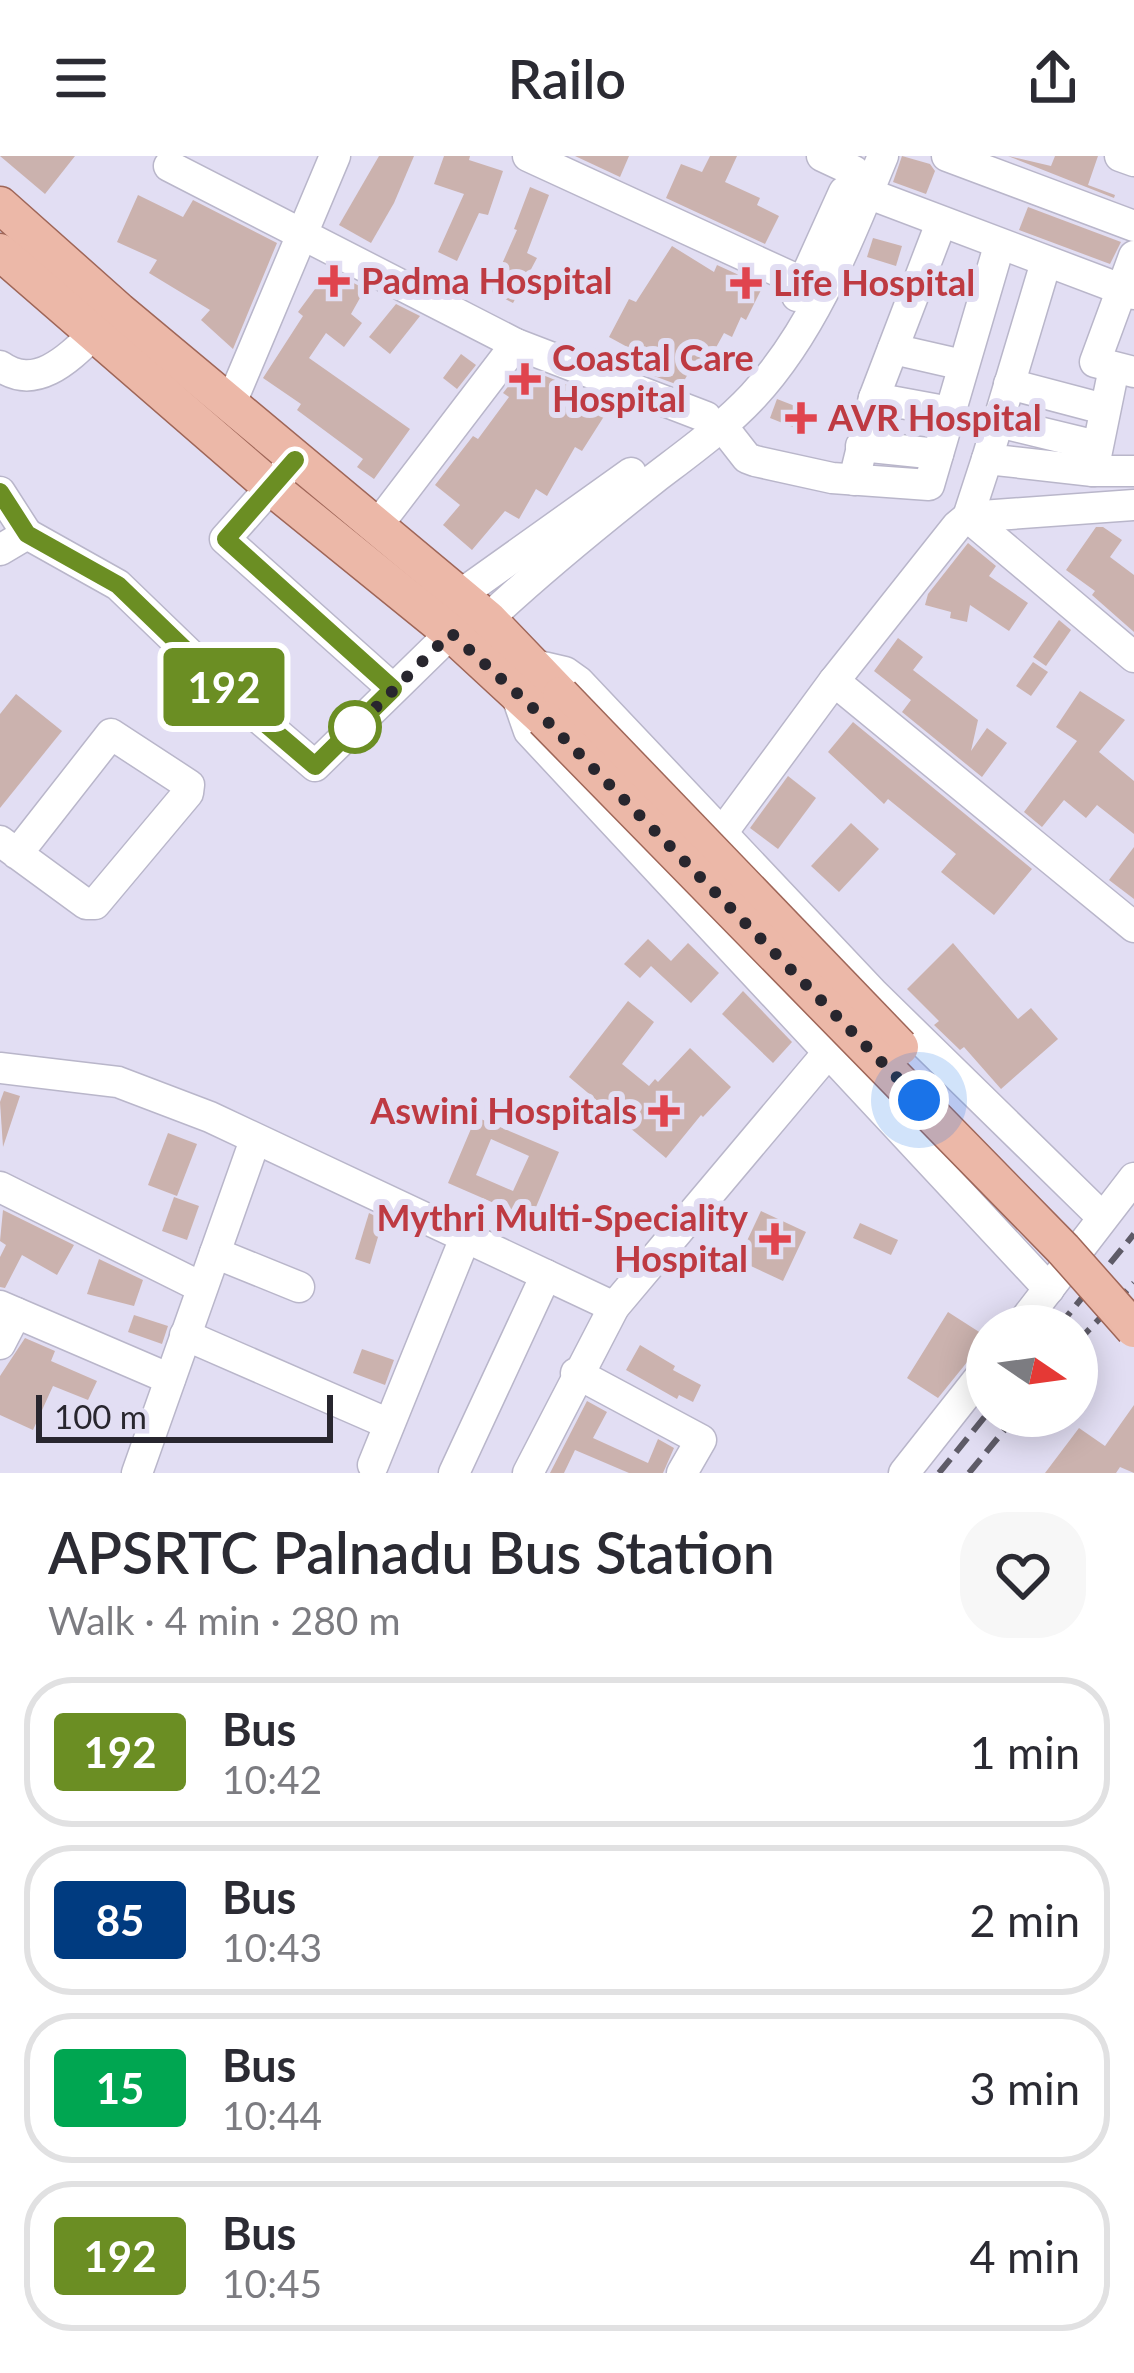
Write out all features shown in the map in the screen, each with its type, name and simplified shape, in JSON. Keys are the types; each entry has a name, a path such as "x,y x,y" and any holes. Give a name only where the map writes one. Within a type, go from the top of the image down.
{"main road":[{"path":"0,205 107,322 283,474 451,633 525,678"},
{"path":"0,252 231,403 283,474 377,526 488,619 525,678 1134,1294"},
{"path":"553,707 1134,1329"}],"street":[{"path":"231,403 335,156"},
{"path":"528,156 804,283"},
{"path":"822,156 860,173 941,223 1127,291"},
{"path":"488,619 714,421 804,283 860,173 883,156"},
{"path":"947,156 1134,226"},
{"path":"1120,156 1134,161"},
{"path":"169,166 516,344 714,421 747,458 854,480 929,485 999,246"},
{"path":"460,595 755,394 806,322 860,173"},
{"path":"854,480 874,398 941,223"},
{"path":"1095,459 1104,409 1124,370 1095,362 1127,291 1134,256"},
{"path":"722,833 834,681 968,517 1046,262"},
{"path":"0,367 22,378 39,376 107,322"},
{"path":"377,526 516,344"},
{"path":"893,349 963,365"},
{"path":"1010,384 1104,409"},
{"path":"874,398 950,412"},
{"path":"998,422 1134,471"},
{"path":"861,446 938,454"},
{"path":"987,459 1095,459"},
{"path":"283,474 227,535 227,541 393,689"},
{"path":"0,492 27,534 118,585 232,695 315,766 451,633"},
{"path":"968,517 1134,505"},
{"path":"968,517 1134,657"},
{"path":"0,550 27,534"},
{"path":"1049,1289 529,731 525,678 565,672 579,682 874,994 1102,1217"},
{"path":"834,681 1134,927"},
{"path":"111,734 189,785 188,793 95,904 86,904 8,847 111,734"},
{"path":"528,1473 614,1307 874,994"},
{"path":"0,1068 118,1082 210,1117 614,1307"},
{"path":"137,1473 255,1140"},
{"path":"1036,1305 1134,1178"},
{"path":"0,1187 202,1287"},
{"path":"373,1465 465,1238"},
{"path":"215,1253 298,1287"},
{"path":"454,1473 545,1275"},
{"path":"0,1344 8,1310 170,1379"},
{"path":"184,1335 389,1424"},
{"path":"576,1373 701,1440 682,1473"},
{"path":"904,1473 966,1395"}],"building":[{"path":"0,156 75,156 45,194"},
{"path":"379,156 414,156 371,243 339,225"},
{"path":"444,156 470,156 469,160 503,171 488,215 479,213 457,261 438,252 464,194 434,184"},
{"path":"575,156 629,156 620,177"},
{"path":"710,156 737,156 725,182 760,198 757,205 779,216 765,244 666,198 681,164 702,172"},
{"path":"902,156 930,164 935,171 926,194 893,182"},
{"path":"1008,156 1051,166 1055,156 1098,156 1088,185 1114,198"},
{"path":"530,187 549,195 527,253 537,258 513,303 490,291"},
{"path":"138,195 183,217 193,200 277,243 233,349 201,320 210,310 149,273 157,260 117,242"},
{"path":"1028,207 1121,242 1110,264 1019,230"},
{"path":"873,238 902,246 896,266 867,257"},
{"path":"672,246 714,272 717,265 763,286 746,320 741,317 732,337 724,333 702,373 692,367 681,386 646,373 653,361 609,337 629,299 636,302"},
{"path":"329,270 365,289 351,314 362,323 344,347 326,333 309,358 410,429 374,479 357,467 363,459 297,410 301,404 263,378 303,316 298,312"},
{"path":"396,304 420,316 390,354 369,337"},
{"path":"461,354 476,365 457,389 443,378"},
{"path":"523,367 570,386 608,410 582,451 575,447 547,496 536,489 519,519 505,511 472,550 443,525 460,505 435,485 473,436 478,439 509,397 503,393"},
{"path":"777,399 813,413 805,432 770,418"},
{"path":"1096,527 1122,540 1110,557 1134,575 1134,632 1092,595 1095,591 1066,570"},
{"path":"968,543 996,566 989,576 1028,603 1009,631 970,605 967,622 925,605 928,594"},
{"path":"1059,620 1071,630 1046,666 1033,657"},
{"path":"898,638 923,657 913,670 978,720 971,751 987,728 1007,743 982,777 902,712 911,700 874,671"},
{"path":"1033,662 1048,672 1031,696 1016,686"},
{"path":"1080,691 1125,720 1099,752 1134,781 1134,834 1097,805 1086,818 1064,800 1042,827 1024,812 1077,741 1056,727"},
{"path":"16,694 62,731 0,808 0,714"},
{"path":"853,722 1032,869 994,915 941,872 956,854 888,799 884,804 828,752"},
{"path":"788,776 816,798 778,849 750,828"},
{"path":"851,823 879,849 839,892 811,866"},
{"path":"1134,847 1134,899 1109,880"},
{"path":"648,939 671,961 688,943 719,973 691,1003 651,966 640,978 624,964"},
{"path":"953,943 1018,1019 1031,1008 1058,1039 1001,1089 964,1047 960,1050 934,1025 939,1021 907,989"},
{"path":"743,991 792,1042 773,1063 722,1014"},
{"path":"628,1001 654,1022 622,1064 649,1086 690,1048 731,1087 666,1158 569,1077"},
{"path":"4,1091 20,1096 3,1147 0,1102"},
{"path":"476,1117 559,1152 531,1219 448,1183","holes":["491,1139 529,1156 513,1191 476,1175"]},
{"path":"168,1133 197,1144 177,1196 148,1185"},
{"path":"174,1197 199,1206 187,1240 162,1231"},
{"path":"3,1210 74,1245 57,1275 22,1255 5,1288 0,1287 0,1257 6,1245 0,1241"},
{"path":"761,1211 806,1232 783,1281 738,1260"},
{"path":"369,1213 383,1220 370,1264 355,1259"},
{"path":"860,1223 898,1240 891,1255 853,1238"},
{"path":"99,1259 143,1280 134,1306 87,1294"},
{"path":"948,1312 966,1324 966,1363 938,1398 907,1378"},
{"path":"134,1315 168,1326 162,1344 128,1332"},
{"path":"25,1338 55,1351 51,1361 97,1381 88,1400 53,1386 33,1430 0,1415 0,1376"},
{"path":"640,1345 701,1385 693,1402 679,1395 677,1399 626,1370"},
{"path":"362,1349 394,1360 385,1385 353,1373"},
{"path":"587,1401 607,1412 593,1438 648,1463 658,1439 674,1448 663,1473 629,1473 575,1450 564,1473 550,1473"},
{"path":"1134,1405 1134,1473 1120,1467 1116,1473 1045,1473 1072,1437 1092,1437 1105,1446"}],"railway":[{"path":"1076,1305 1134,1234"},
{"path":"1098,1320 1134,1283"},
{"path":"939,1473 968,1437"},
{"path":"969,1473 999,1437"}],"bus line":[{"name":"192","path":"0,492 27,534 118,585 232,695 315,766 393,689 226,539 295,460"}],"place":[{"name":"Padma Hospital","path":"334,281"},
{"name":"Life Hospital","path":"746,283"},
{"name":"Coastal Care Hospital","path":"525,379"},
{"name":"AVR Hospital","path":"801,418"},
{"name":"Aswini Hospitals","path":"664,1111"},
{"name":"Mythri Multi-Speciality Hospital","path":"775,1239"}],"route":[{"path":"355,727 343,740 451,633 544,718 919,1100"}]}
